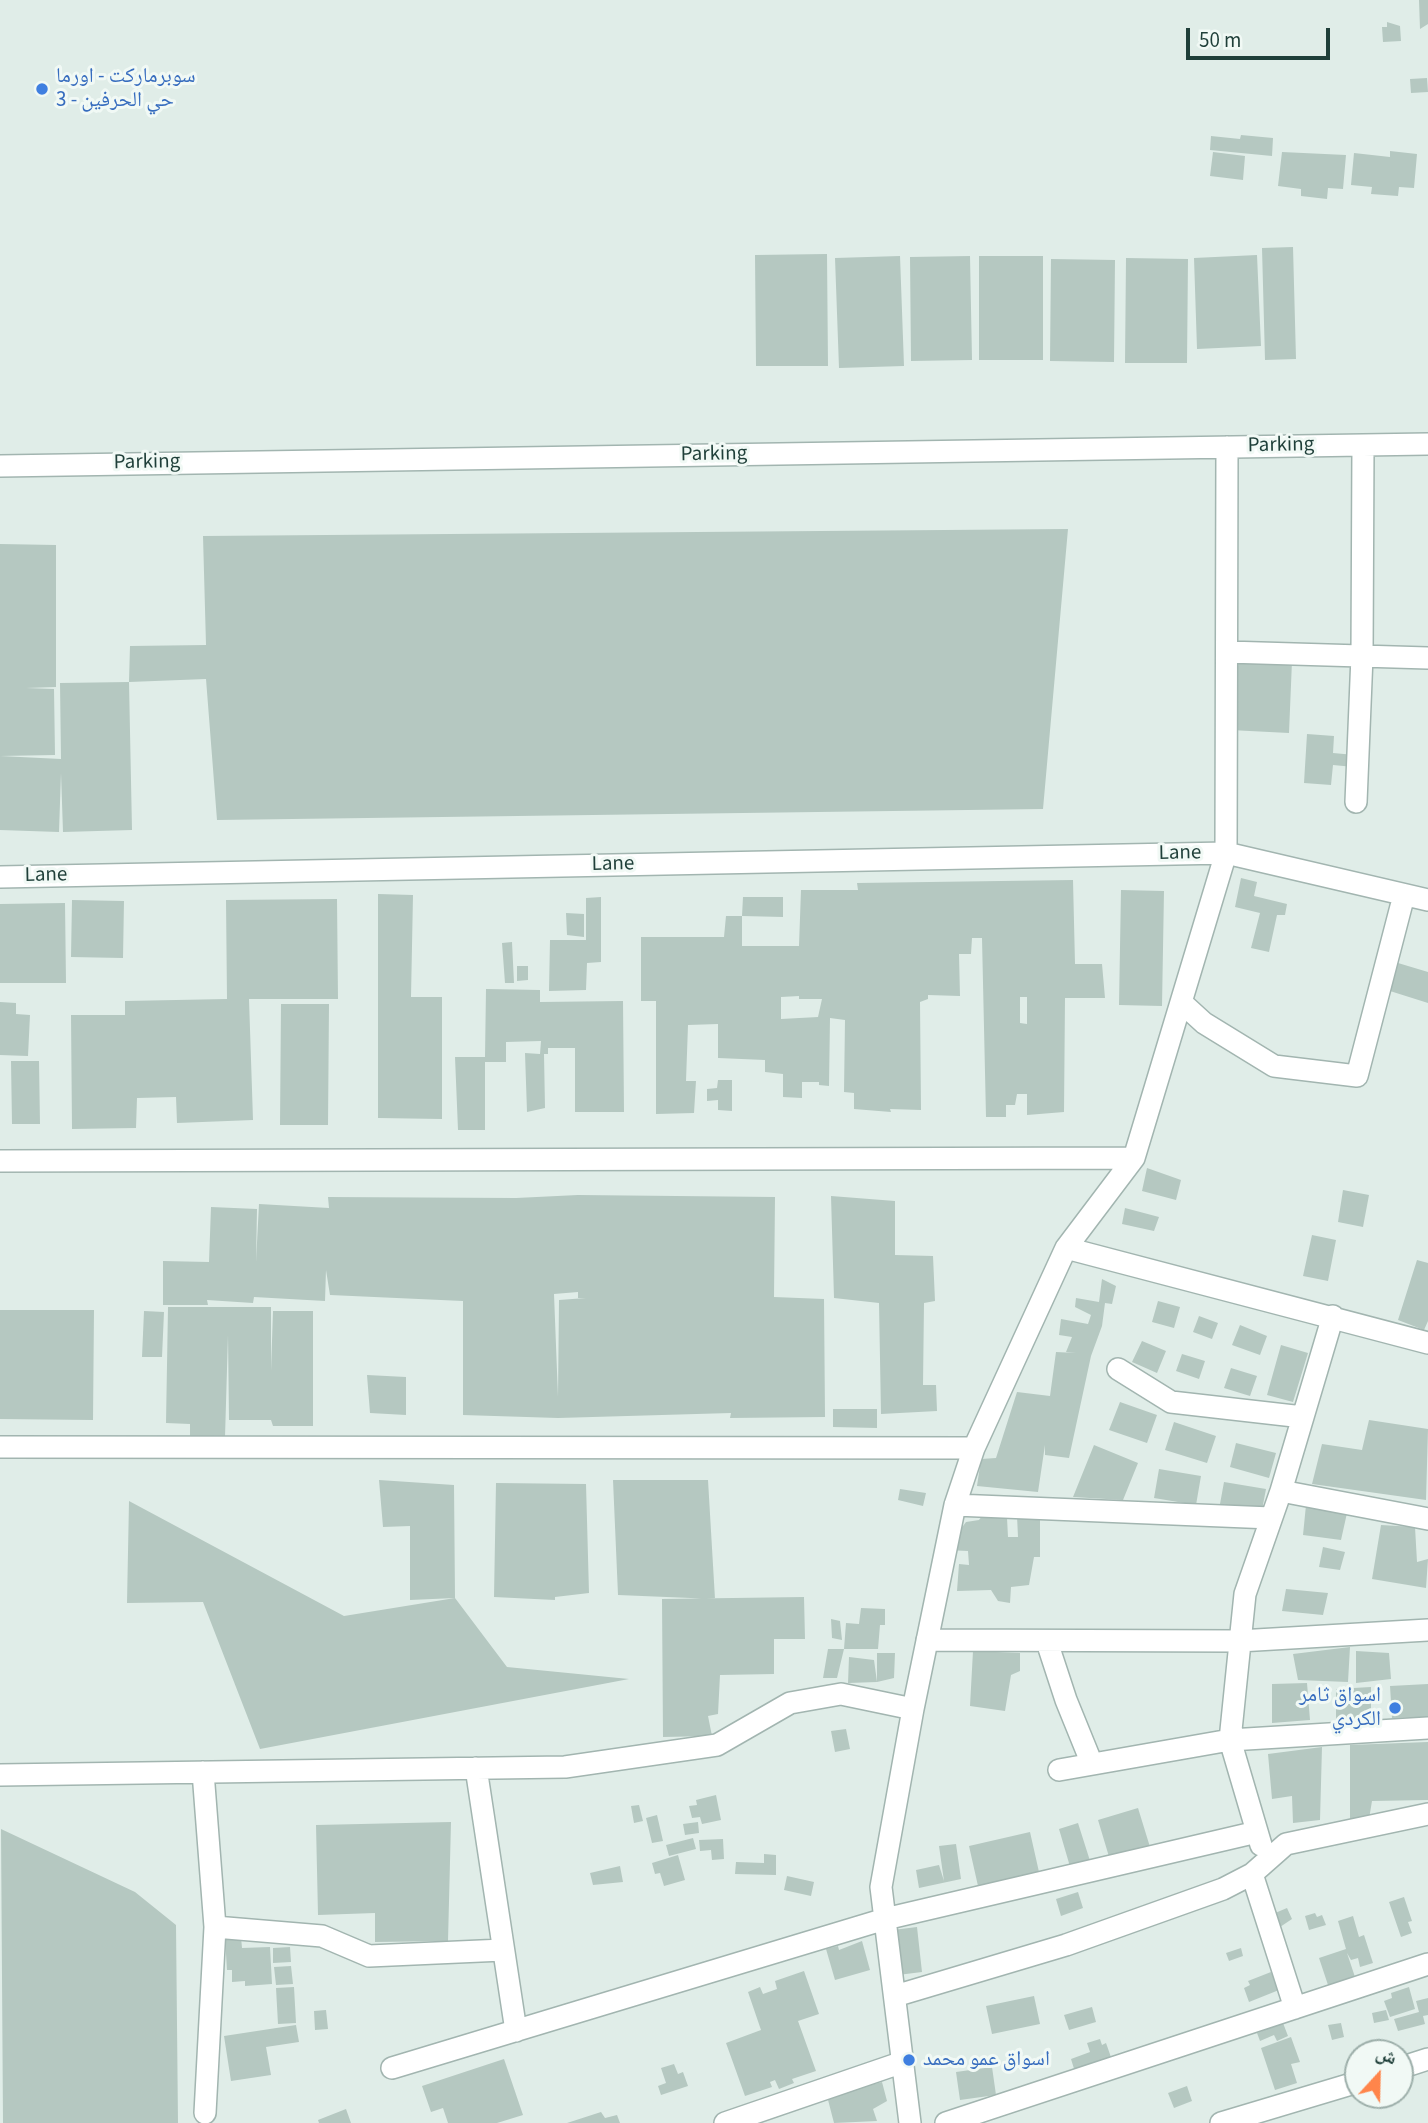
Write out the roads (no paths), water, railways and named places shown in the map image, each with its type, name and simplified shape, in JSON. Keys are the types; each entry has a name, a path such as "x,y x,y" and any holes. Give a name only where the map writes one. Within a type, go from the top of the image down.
{"street":[{"name":"Parking","path":"0,466 1428,444"},
{"path":"1356,802 1362,656 1363,445"},
{"path":"910,2123 881,1887 913,1709 955,1505 974,1448 1066,1248 1134,1158 1226,853 1227,447"},
{"path":"1227,652 1428,658"},
{"name":"Lane","path":"0,877 1226,853 1428,900"},
{"path":"1181,1002 1205,1023 1274,1066 1357,1076 1404,895"},
{"path":"0,1161 1134,1158"},
{"path":"1066,1248 1428,1343"},
{"path":"1295,2008 1259,1867 1257,1832 1230,1740 1245,1594 1281,1491 1333,1316"},
{"path":"1118,1369 1171,1402 1303,1417"},
{"path":"0,1447 974,1448"},
{"path":"1281,1491 1428,1519"},
{"path":"955,1505 1271,1518"},
{"path":"927,1640 1239,1641 1428,1630"},
{"path":"1047,1642 1066,1700 1092,1764"},
{"path":"0,1775 565,1767 717,1745 790,1703 841,1694 913,1709"},
{"path":"1059,1770 1230,1740 1428,1728"},
{"path":"476,1768 516,2031"},
{"path":"203,1772 215,1927 205,2113"},
{"path":"895,1996 1066,1945 1223,1889 1259,1867 1286,1844 1428,1814"},
{"path":"392,2068 885,1919 1257,1832"},
{"path":"215,1927 322,1936 369,1956 503,1950"},
{"path":"946,2123 1428,1964"},
{"path":"725,2123 903,2062"},
{"path":"1221,2123 1344,2086"}],"place":[{"name":"سوبرماركت - اورما 3 - حي الحرفين","path":"42,89"},
{"name":"اسواق ثامر الكردي","path":"1395,1708"},
{"name":"اسواق عمو محمد","path":"909,2060"}]}
